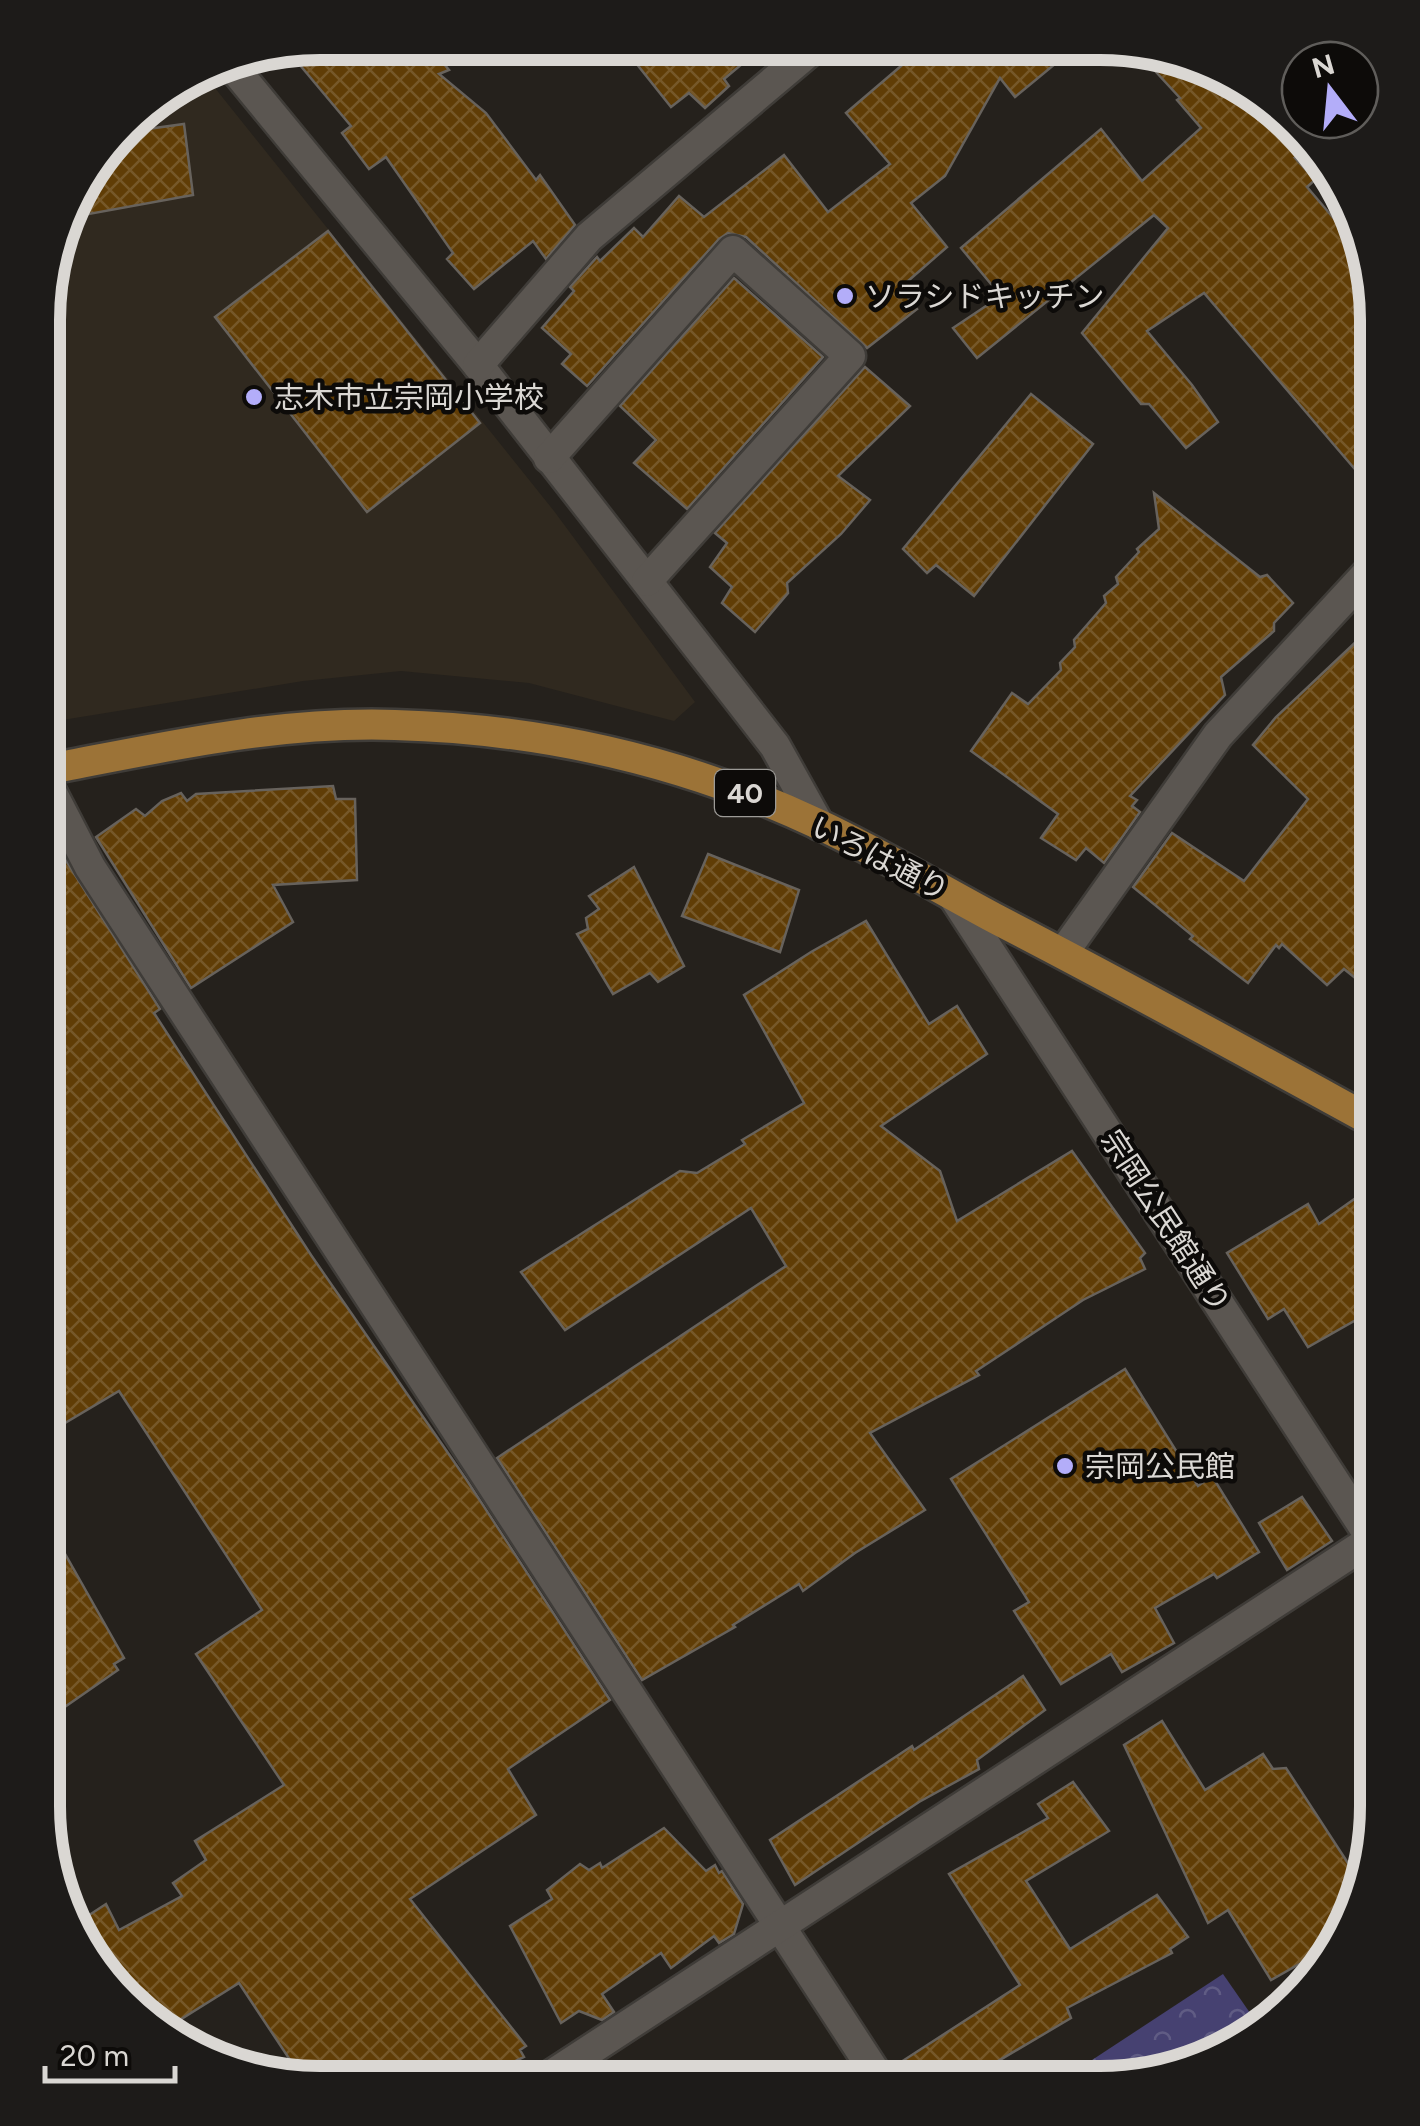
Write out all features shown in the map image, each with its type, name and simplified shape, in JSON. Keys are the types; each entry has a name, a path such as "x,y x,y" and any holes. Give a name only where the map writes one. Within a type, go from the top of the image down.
{"main road":[{"name":"いろは通り","path":"60,767 248,733 375,725 454,728 544,738 629,754 718,782 819,824 1359,1114"}],"street":[{"path":"478,365 589,237 799,60"},
{"path":"237,74 478,365 775,746 819,824"},
{"path":"549,458 733,250 850,356 647,581"},
{"path":"1064,954 1218,735 1360,583"},
{"path":"60,809 90,867 871,2066"},
{"name":"宗岡公民館通り","path":"954,896 1359,1516"},
{"path":"566,2066 1359,1550"}],"shaded area":[{"name":"志木市立宗岡小学校","path":"212,84 554,511 695,702 674,721 529,683 401,671 303,681 60,720 60,320 69,253 95,190 125,149 162,114"}],"green space":[{"path":"1223,1974 1252,2016 1199,2046 1167,2057 1134,2064 1083,2066"}],"building":[{"path":"441,60 449,70 439,74 486,113 536,180 540,175 575,225 546,259 533,241 474,289 447,259 453,253 386,157 369,169 342,133 351,126 297,61"},
{"path":"634,60 747,60 724,79 729,86 705,108 689,93 671,107"},
{"path":"896,60 1060,60 1015,97 1000,78 945,176 911,203 947,247 900,288 917,309 867,348 746,237 728,233 587,386 562,364 571,354 542,328 574,291 570,287 597,257 600,261 634,228 643,237 679,196 704,217 784,155 828,212 890,164 846,113 901,66"},
{"path":"1150,65 1199,80 1230,95 1280,133 1280,140 1287,140 1301,156 1295,158 1315,180 1307,187 1343,229 1358,286 1360,475 1204,293 1147,331 1218,422 1186,448 1149,404 1141,404 1082,333 1168,228 1154,215 977,358 953,328 1001,296 961,248 1101,129 1142,181 1201,128 1177,100 1180,98"},
{"path":"184,124 193,195 83,215 104,176 145,129"},
{"path":"328,231 480,423 367,512 215,317"},
{"path":"734,278 823,357 687,509 634,463 656,440 620,406"},
{"path":"865,367 910,406 838,476 870,500 841,534 787,583 788,593 755,632 722,603 732,587 710,567 727,543 715,533"},
{"path":"1031,394 1093,444 974,596 936,565 927,573 903,549"},
{"path":"1154,493 1260,577 1267,575 1293,603 1274,623 1274,631 1221,677 1225,695 1130,796 1137,800 1132,806 1140,812 1104,863 1086,848 1076,860 1041,838 1058,814 971,751 1012,693 1028,704 1061,670 1060,663 1075,647 1074,640 1106,603 1104,596 1118,584 1116,577 1139,552 1137,549 1159,529"},
{"path":"1360,638 1360,971 1354,977 1344,969 1327,985 1282,944 1279,948 1276,945 1248,983 1190,939 1193,936 1133,887 1172,833 1244,881 1308,799 1253,745 1276,717"},
{"path":"333,786 336,799 355,799 357,880 273,885 293,922 191,988 96,837 136,809 145,816 162,801 181,793 187,801 196,794"},
{"path":"708,854 799,890 780,952 682,916"},
{"path":"65,859 160,1009 154,1013 311,1255 466,1479 610,1700 508,1769 536,1815 410,1899 526,2046 520,2050 524,2057 505,2066 293,2064 239,1983 177,2022 136,1990 114,1964 86,1917 106,1904 119,1930 182,1896 173,1883 206,1860 195,1841 284,1785 196,1654 262,1610 119,1391 60,1426 60,862"},
{"path":"634,867 684,966 658,982 650,973 613,994 577,934 588,929 586,918 599,909 589,896"},
{"path":"866,921 929,1024 957,1006 987,1054 881,1126 940,1171 957,1221 1072,1151 1145,1253 1140,1258 1145,1269 1083,1300 976,1371 979,1375 870,1433 925,1510 803,1591 799,1584 735,1627 642,1680 497,1458 786,1266 751,1208 565,1330 521,1272 680,1171 697,1173 804,1103 744,995"},
{"path":"1359,1195 1359,1318 1308,1347 1284,1309 1268,1319 1227,1253 1308,1204 1319,1224"},
{"path":"1125,1369 1198,1486 1212,1476 1259,1552 1155,1608 1174,1643 1122,1672 1111,1654 1061,1684 1014,1611 1029,1602 951,1479"},
{"path":"1302,1497 1332,1541 1287,1570 1259,1523"},
{"path":"60,1545 124,1658 114,1664 118,1670 60,1710"},
{"path":"1023,1676 1045,1710 977,1760 979,1769 919,1802 795,1885 770,1840"},
{"path":"1162,1721 1205,1790 1263,1754 1273,1769 1286,1768 1352,1869 1340,1905 1310,1958 1271,1980 1228,1910 1208,1923 1124,1745"},
{"path":"1073,1782 1109,1831 1026,1881 1070,1949 1157,1895 1188,1937 1170,1949 1172,1953 1067,2008 1071,2018 990,2066 904,2066 901,2062 1020,1985 949,1874 1048,1818 1038,1804"},
{"path":"664,1828 706,1871 715,1865 719,1873 722,1871 743,1904 734,1934 719,1943 714,1936 671,1968 661,1953 602,1994 614,2012 602,2020 579,2011 561,2023 510,1926 552,1899 547,1890 580,1864 589,1870 600,1863 602,1868"}],"place":[{"name":"ソラシドキッチン","path":"845,296"},
{"name":"志木市立宗岡小学校","path":"254,397"},
{"name":"宗岡公民館","path":"1065,1466"}]}
